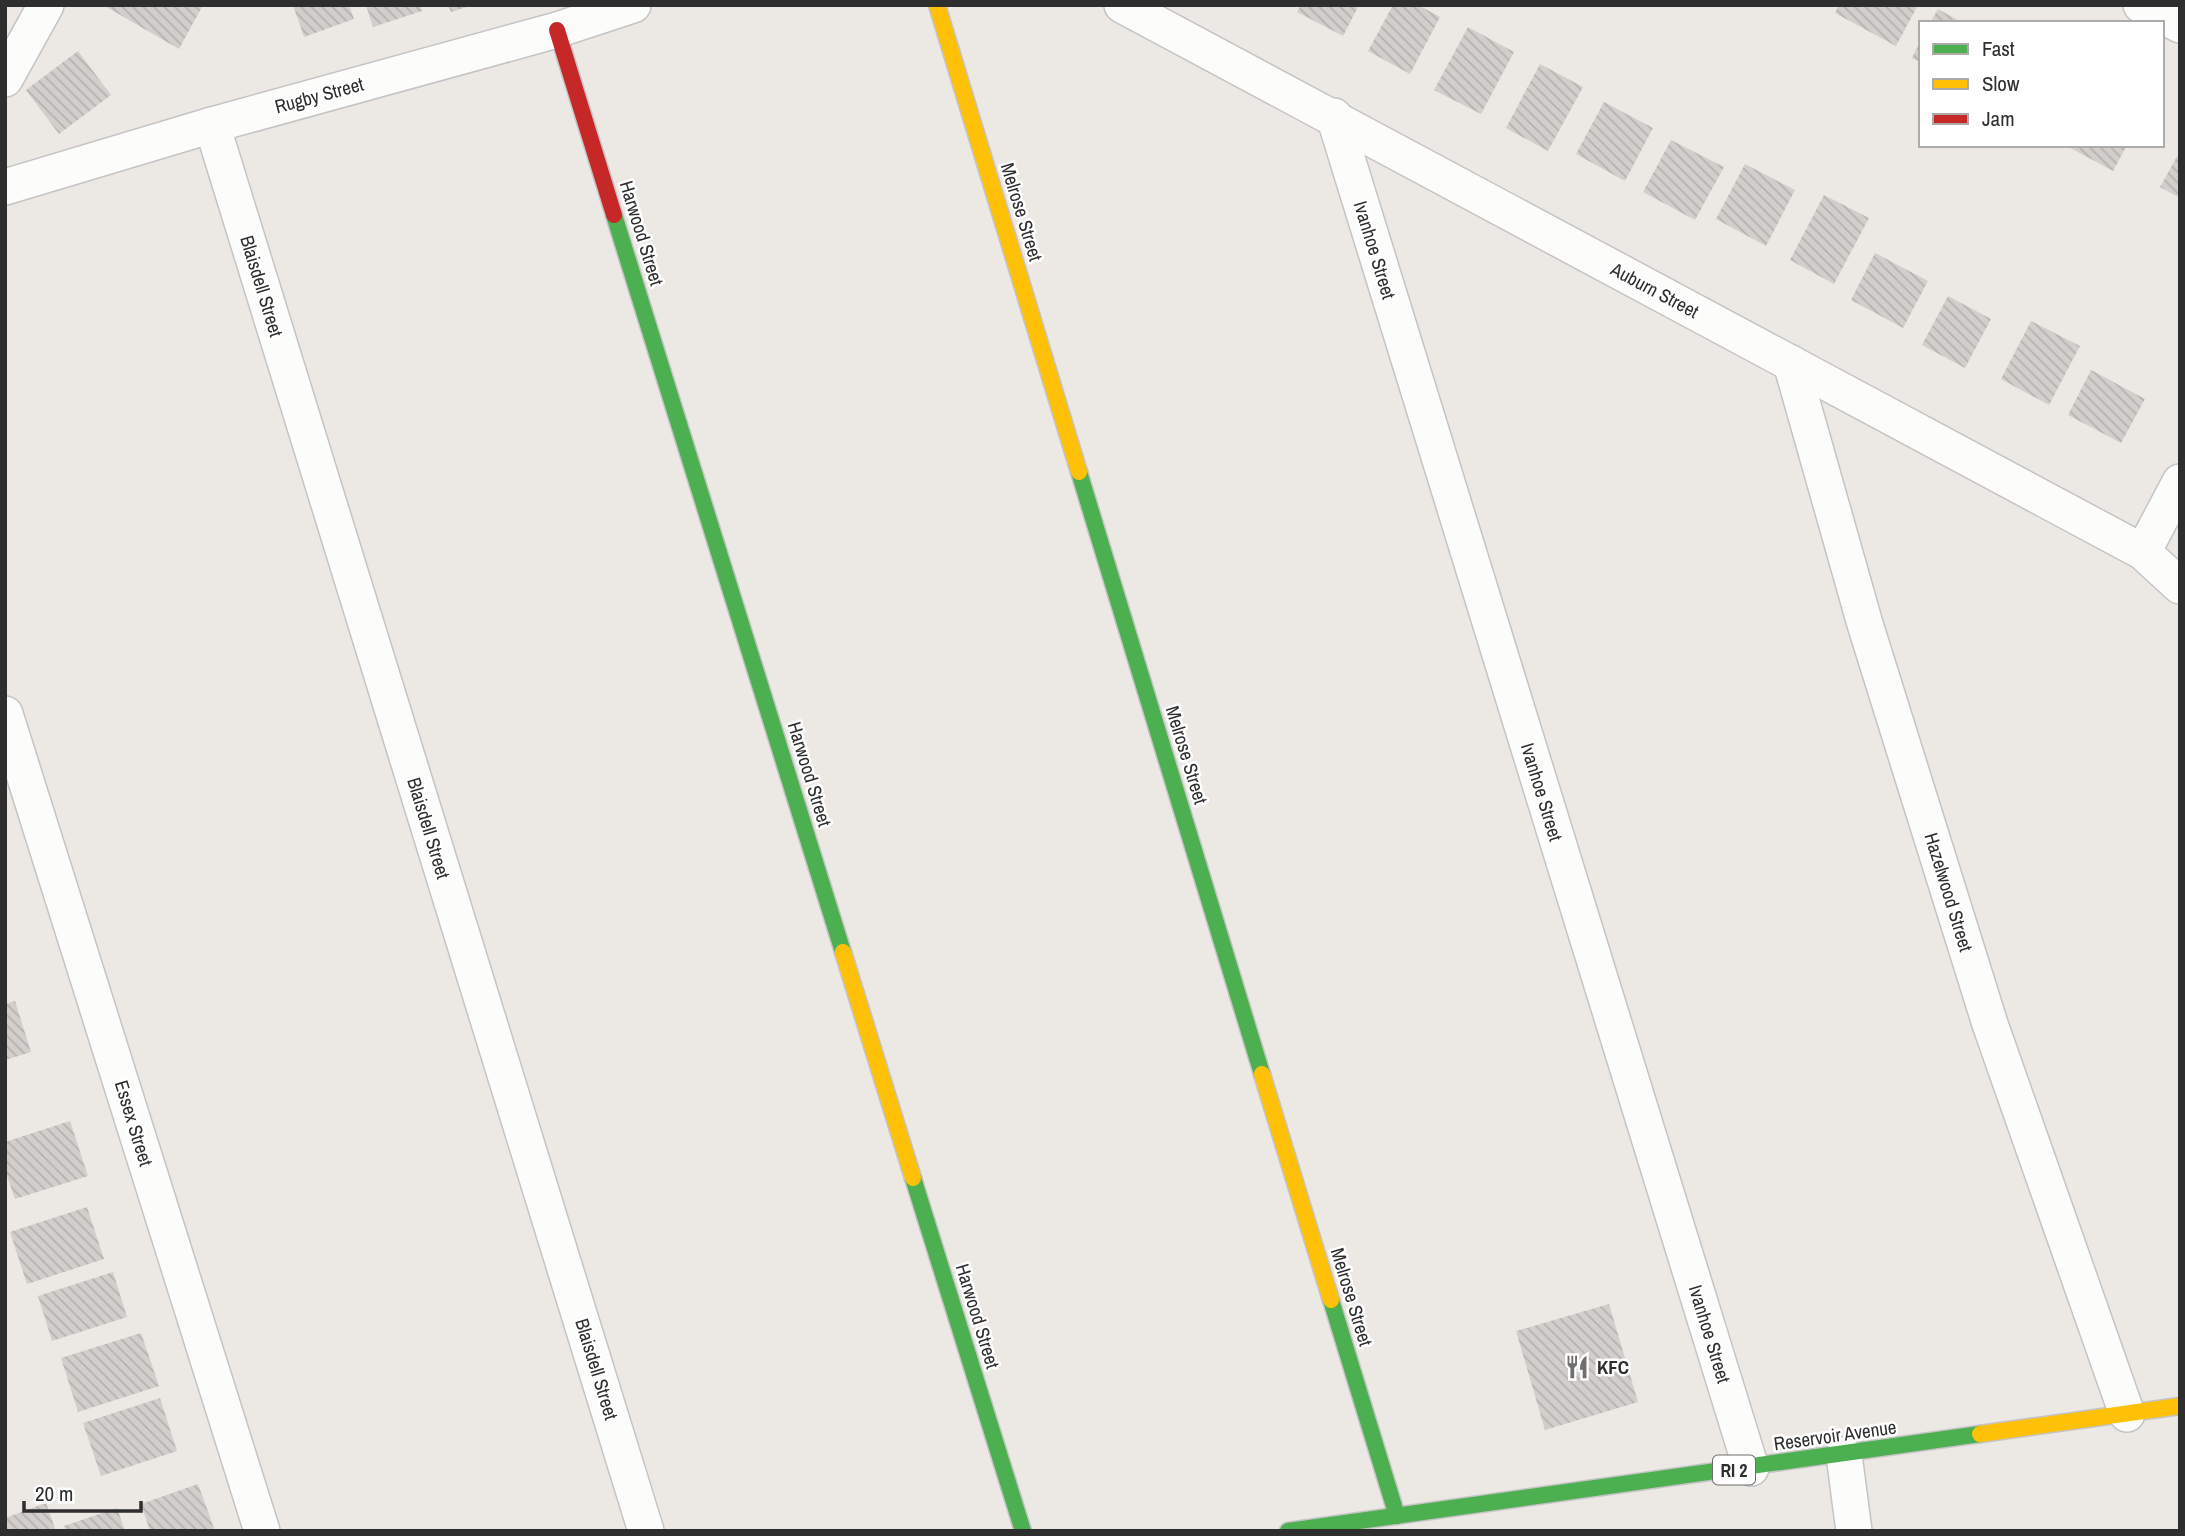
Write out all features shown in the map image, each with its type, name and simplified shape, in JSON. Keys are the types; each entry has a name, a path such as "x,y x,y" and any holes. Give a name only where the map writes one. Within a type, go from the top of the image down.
{"street":[{"path":"5,79 46,5"},
{"name":"Rugby Street","path":"5,187 212,125 557,30 633,5"},
{"name":"Melrose Street","path":"937,5 1397,1516"},
{"name":"Auburn Street","path":"1122,5 1334,116 2143,552 2180,586"},
{"path":"2141,5 2180,25"},
{"name":"Harwood Street","path":"557,30 1023,1531"},
{"name":"Ivanhoe Street","path":"1334,116 1751,1468"},
{"name":"Blaisdell Street","path":"212,125 646,1531"},
{"name":"Hazelwood Street","path":"1791,363 1865,624 1990,1024 2127,1414"},
{"path":"2143,552 2180,482"},
{"name":"Essex Street","path":"5,714 262,1531"},
{"name":"Reservoir Avenue","path":"1288,1531 2180,1406"},
{"path":"1844,1455 1854,1531"}],"building":[{"path":"103,5 203,5 179,49"},
{"path":"293,5 349,5 354,19 304,37"},
{"path":"366,5 420,5 422,11 373,27"},
{"path":"448,5 470,5 470,6 451,12"},
{"path":"1301,5 1359,5 1343,36 1297,12"},
{"path":"1393,5 1418,5 1440,17 1410,74 1368,51"},
{"path":"1839,5 1918,5 1896,46 1835,13"},
{"path":"1938,9 1959,21 1931,21"},
{"path":"1468,27 1514,52 1481,114 1434,90"},
{"path":"1919,44 1919,62 1912,58"},
{"path":"78,51 111,95 59,134 26,90"},
{"path":"1540,64 1583,87 1548,151 1506,128"},
{"path":"1604,102 1653,128 1625,181 1576,154"},
{"path":"1671,140 1724,167 1695,220 1643,192"},
{"path":"2069,147 2126,147 2113,171"},
{"path":"2180,151 2180,198 2160,187"},
{"path":"1745,164 1795,190 1766,246 1716,219"},
{"path":"1824,195 1869,218 1834,284 1790,260"},
{"path":"1875,253 1928,281 1903,328 1851,300"},
{"path":"1948,296 1991,319 1965,368 1922,345"},
{"path":"2031,321 2080,346 2049,405 2001,379"},
{"path":"2091,370 2145,399 2121,443 2068,415"},
{"path":"15,1001 31,1052 5,1060 5,1004"},
{"path":"70,1121 88,1176 15,1199 5,1170 5,1142"},
{"path":"87,1207 104,1259 27,1284 10,1232"},
{"path":"113,1272 127,1317 52,1341 38,1296"},
{"name":"KFC","path":"1609,1304 1638,1402 1545,1430 1516,1331"},
{"path":"141,1333 159,1386 78,1412 61,1358"},
{"path":"160,1398 177,1451 101,1476 83,1423"},
{"path":"198,1484 215,1531 150,1531 141,1504"},
{"path":"46,1503 56,1531 5,1531 5,1518"},
{"path":"117,1508 125,1531 66,1531 64,1526"}],"traffic: fast":[{"path":"614,215 843,952"},
{"path":"1079,472 1262,1074"},
{"path":"913,1178 1023,1531"},
{"path":"1331,1300 1397,1516"},
{"path":"1288,1531 1980,1434"}],"traffic: slow":[{"path":"937,5 1079,472"},
{"path":"843,952 913,1178"},
{"path":"1262,1074 1331,1300"},
{"path":"1980,1434 2180,1406"}],"traffic: jam":[{"path":"557,30 614,215"}],"place":[{"name":"KFC","path":"1577,1367"}]}
